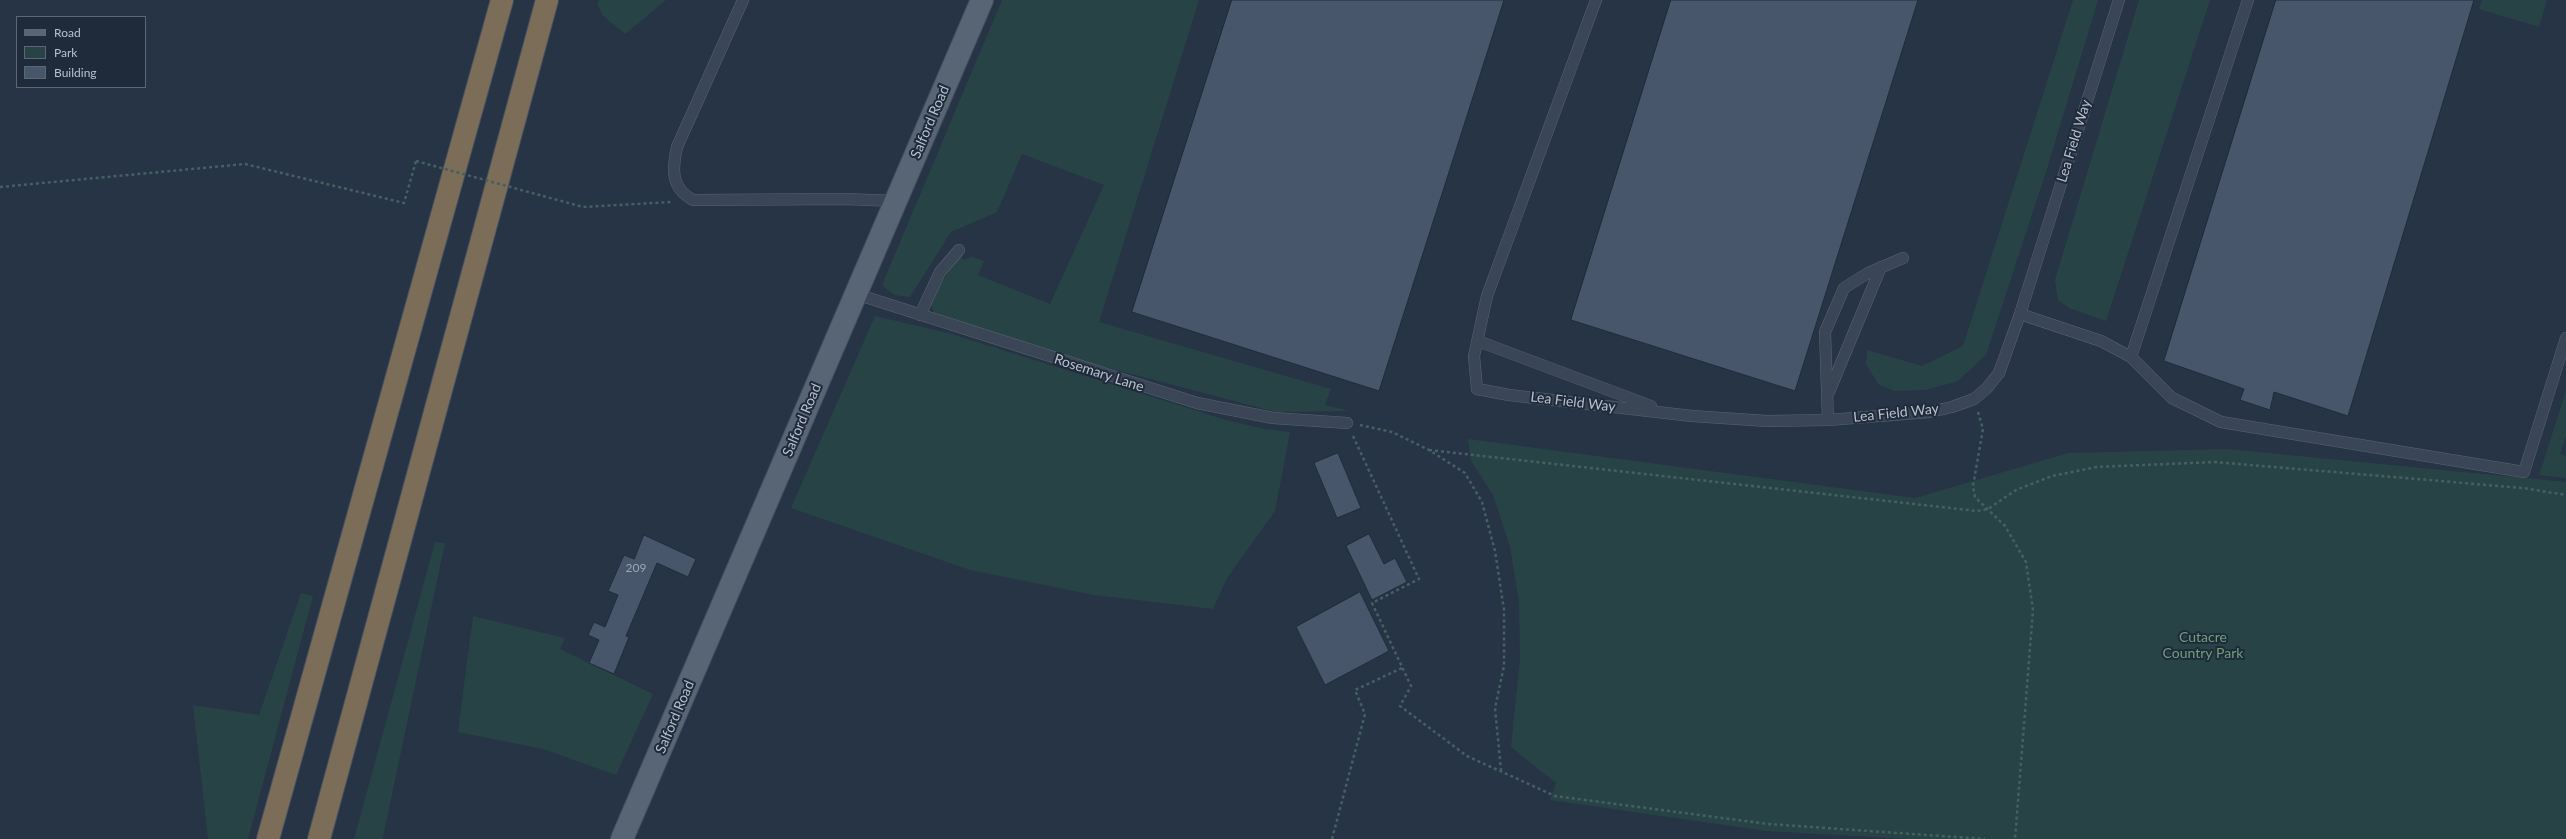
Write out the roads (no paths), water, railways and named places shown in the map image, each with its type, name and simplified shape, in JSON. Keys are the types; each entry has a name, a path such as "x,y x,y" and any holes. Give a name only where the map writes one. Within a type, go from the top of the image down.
{"highway":[{"path":"319,839 547,0"},
{"path":"488,214 562,0"},
{"path":"268,839 501,4"}],"main road":[{"name":"Salford Road","path":"622,839 982,0"}],"lane":[{"path":"743,0 677,147 674,162 676,185 683,194 693,200 845,199 896,201"},
{"path":"1596,0 1508,234 1487,296 1478,341 1669,413"},
{"name":"Lea Field Way","path":"1478,341 1474,356 1477,389 1510,395 1669,413 1767,421 1828,420 1930,412 1952,407 1974,398 1987,388 1999,372 2020,314 2118,0"},
{"path":"2131,357 2248,0"},
{"path":"920,314 940,272 959,250"},
{"path":"1828,420 1825,332 1844,288 1881,267 1903,258"},
{"path":"1827,397 1881,267"},
{"name":"Rosemary Lane","path":"856,294 1197,403 1273,418 1347,423"},
{"path":"2020,314 2101,341 2131,357 2172,398 2221,422 2524,472 2566,338"}],"park label":[{"name":"Cutacre Country Park","path":"2203,646"}]}
